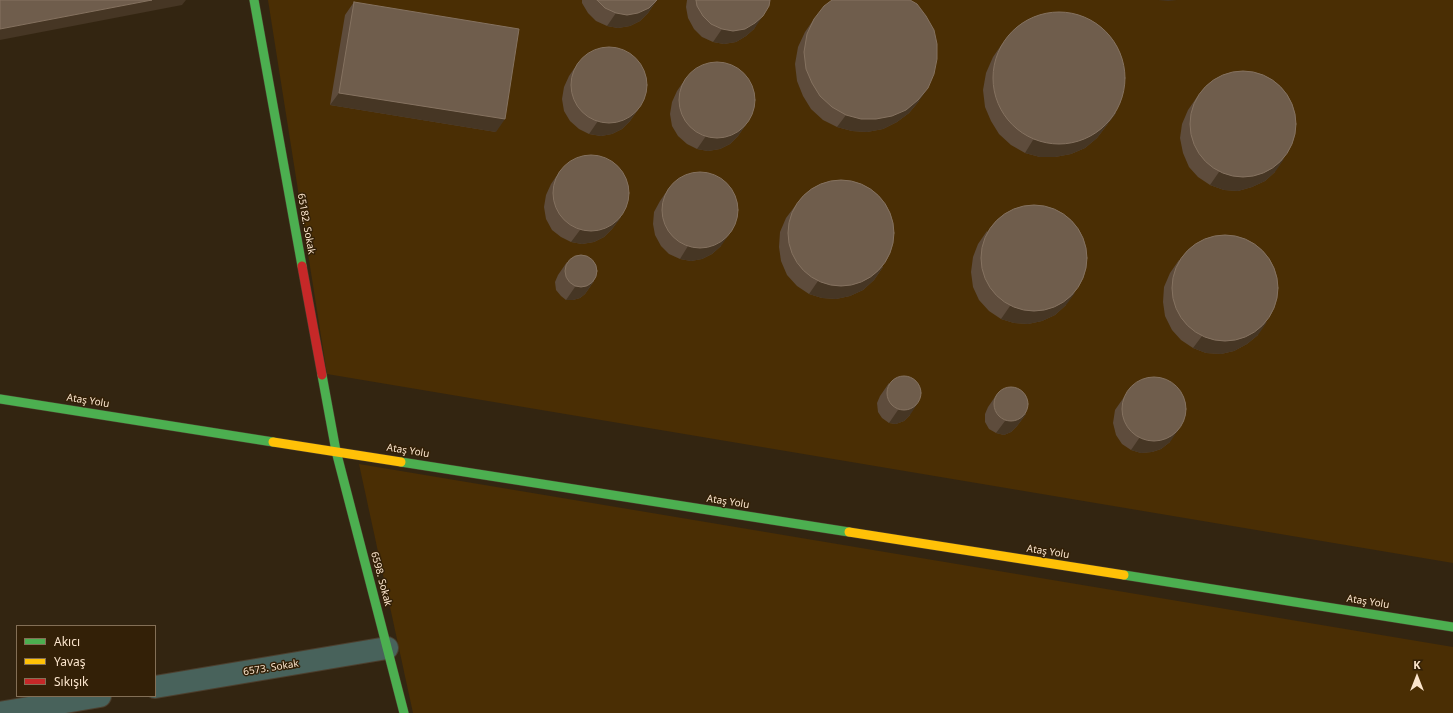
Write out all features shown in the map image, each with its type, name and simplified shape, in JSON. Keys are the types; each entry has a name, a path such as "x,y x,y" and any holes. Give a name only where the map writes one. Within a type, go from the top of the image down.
{"street":[{"name":"65182. Sokak","path":"254,0 336,451"},
{"name":"Ataş Yolu","path":"0,398 1453,626"},
{"name":"6598. Sokak","path":"336,451 404,713"},
{"name":"6573. Sokak","path":"156,687 387,648"},
{"path":"0,713 94,697"}],"shaded area":[{"path":"268,0 1453,0 1453,563 327,374"},
{"path":"359,464 1453,647 1453,713 413,713"}],"building":[{"path":"0,0 152,0 0,29"},
{"path":"597,0 657,0 649,8 638,13 627,15 616,13 605,8"},
{"path":"696,0 770,0 769,6 763,16 755,23 745,29 733,31 722,29 711,24 703,16 697,6"},
{"path":"832,0 910,0 917,4 926,16 934,30 937,44 937,59 934,74 928,88 918,100 906,110 892,116 876,119 861,119 846,115 832,107 820,96 806,69 804,52 807,34 814,19 824,6"},
{"path":"354,2 519,29 505,119 339,93"},
{"path":"1065,12 1084,17 1096,23 1106,31 1114,41 1120,53 1124,65 1124,91 1120,103 1114,115 1106,125 1096,133 1084,139 1072,143 1053,144 1034,139 1022,133 1012,125 1004,115 998,103 994,91 993,72 998,53 1004,41 1012,31 1022,23 1034,17 1046,13"},
{"path":"609,47 623,50 636,58 644,71 647,85 644,99 636,112 623,120 609,123 595,120 582,112 574,99 571,85 574,71 582,58 595,50"},
{"path":"717,62 731,65 744,73 752,86 755,100 752,114 744,127 731,135 717,138 703,135 690,127 682,114 679,100 682,86 690,73 703,65"},
{"path":"1243,71 1263,75 1281,86 1292,104 1296,124 1292,144 1281,162 1263,173 1243,177 1223,173 1205,162 1194,144 1190,124 1194,104 1205,86 1223,75"},
{"path":"591,155 605,158 618,166 626,179 629,193 626,207 618,220 605,228 591,231 577,228 564,220 556,207 553,193 556,179 564,166 577,158"},
{"path":"700,172 714,175 727,183 735,196 738,210 735,224 727,237 714,245 700,248 686,245 673,237 665,224 662,210 665,196 673,183 686,175"},
{"path":"841,180 861,184 879,195 890,213 894,233 890,253 879,271 861,282 841,286 821,282 803,271 792,253 788,233 792,213 803,195 821,184"},
{"path":"1034,205 1054,209 1072,220 1083,238 1087,258 1083,278 1072,296 1054,307 1034,311 1014,307 996,296 985,278 981,258 985,238 996,220 1014,209"},
{"path":"1225,235 1245,239 1263,250 1274,268 1278,288 1274,308 1263,326 1245,337 1225,341 1205,337 1187,326 1176,308 1172,288 1176,268 1187,250 1205,239"},
{"path":"578,255 584,255 594,262 597,271 596,277 590,284 584,287 578,287 568,280 565,274 565,268 572,258"},
{"path":"901,376 907,376 911,377 918,383 921,393 920,400 914,407 907,410 901,410 897,409 890,403 887,396 887,390 888,386 894,379"},
{"path":"1154,377 1172,383 1180,391 1186,409 1180,427 1172,435 1154,441 1136,435 1128,427 1122,409 1128,391 1136,383"},
{"path":"1014,387 1021,389 1026,394 1028,404 1026,414 1021,419 1008,421 1001,419 996,414 994,401 996,394 1001,389"}],"traffic: fast":[{"path":"254,0 302,266"},
{"path":"322,375 336,451 404,713"},
{"path":"0,399 273,442"},
{"path":"401,462 849,532"},
{"path":"1124,575 1453,627"}],"traffic: slow":[{"path":"273,442 401,462"},
{"path":"849,532 1124,575"}],"traffic: jam":[{"path":"302,266 322,375"}]}
